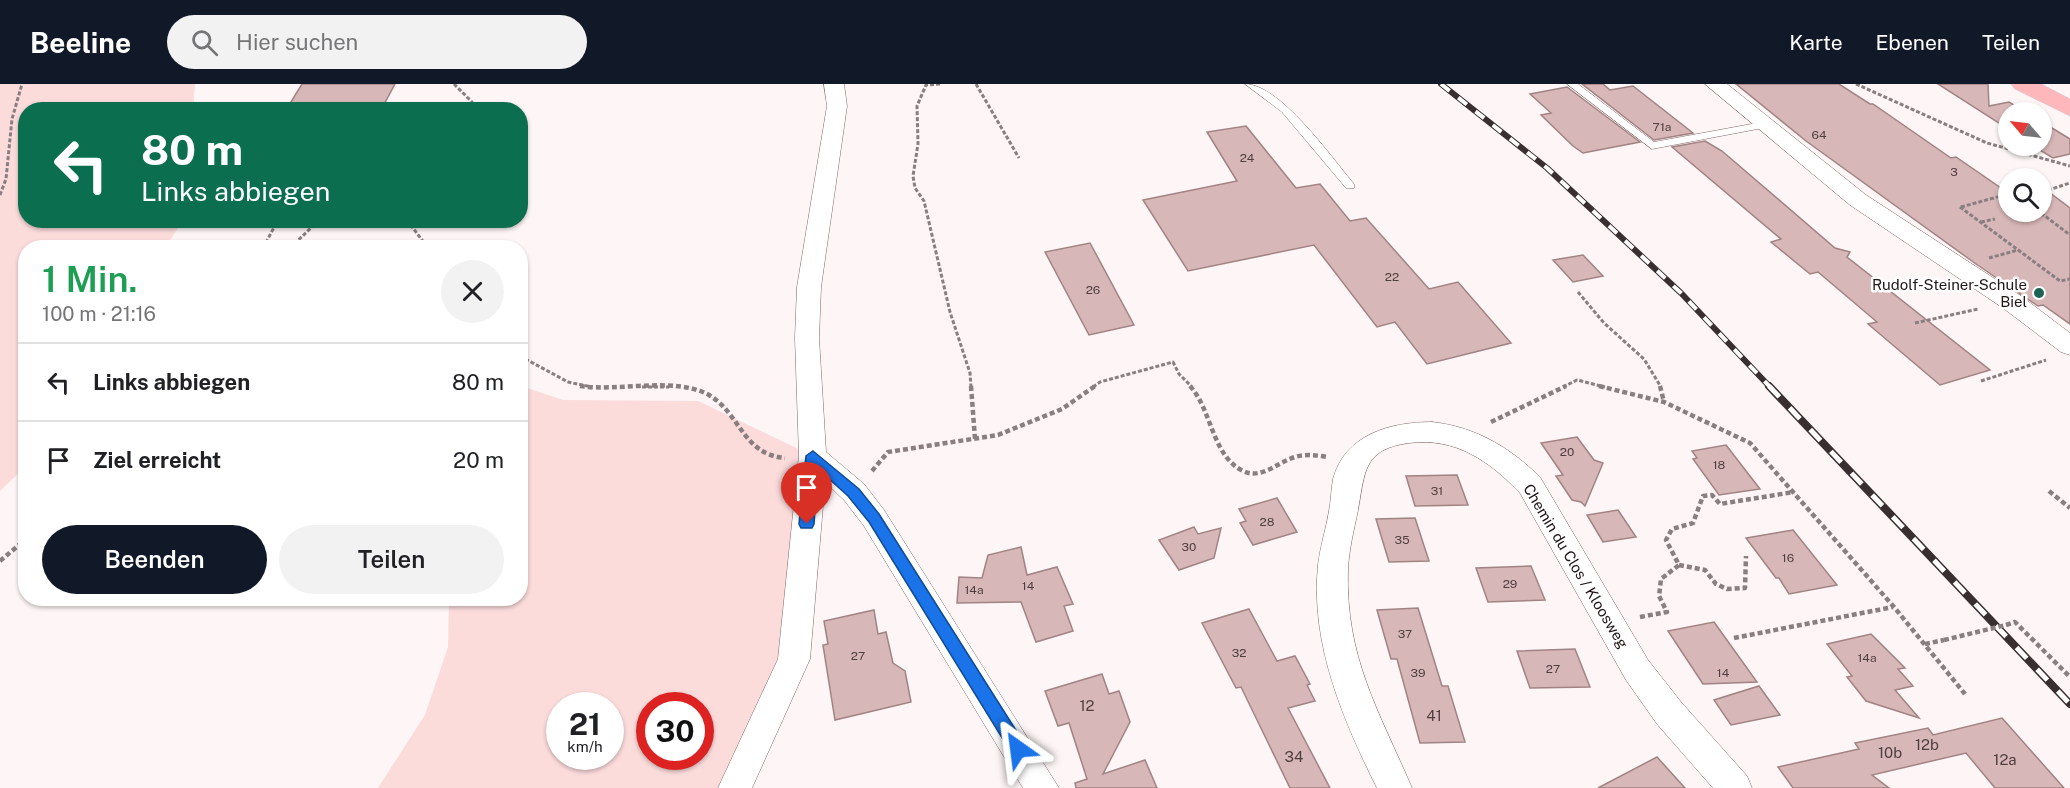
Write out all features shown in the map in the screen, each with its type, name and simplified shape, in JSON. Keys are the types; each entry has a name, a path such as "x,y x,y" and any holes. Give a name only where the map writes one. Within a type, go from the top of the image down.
{"main road":[{"path":"2023,84 2070,110"}],"street":[{"path":"735,788 794,659 813,456 807,339 809,287 837,105 834,84"},
{"path":"1715,84 1768,124 1858,200 2012,302 2070,345"},
{"name":"Chemin du Clos / Kloosweg","path":"1351,468 1360,456 1377,441 1399,433 1430,431 1458,435 1494,453 1513,466 1530,485 1637,670 1669,713 1735,788"},
{"path":"813,456 854,492 874,518 1042,788"},
{"path":"1351,468 1333,566 1333,608 1342,663 1364,728 1395,788"}],"lane":[{"path":"1250,84 1286,110 1350,186"},
{"path":"1572,84 1652,147 1768,124"}],"path":[{"path":"0,195 6,179 12,119 22,84"},
{"path":"454,84 472,102"},
{"path":"940,84 926,85 921,91 916,118 919,144 913,168 914,187 924,201 950,312 970,373 975,439"},
{"path":"976,84 1019,158"},
{"path":"1856,84 1964,136 2032,158 2070,166"},
{"path":"2052,189 2070,183"},
{"path":"1998,197 1960,207 2060,281 2070,279"},
{"path":"1980,222 1995,219"},
{"path":"2052,222 2070,235"},
{"path":"298,240 311,228"},
{"path":"1578,292 1606,325 1646,359 1660,382 1664,402"},
{"path":"1915,323 2012,302"},
{"path":"528,360 581,386 686,389 710,395 759,452 777,459 813,456"},
{"path":"1981,381 2048,360"},
{"path":"888,452 998,435 1062,409 1100,382 1173,362 1175,372 1194,390 1213,425 1219,447 1229,461 1244,472 1257,474 1306,453 1328,457 1351,468"},
{"path":"1487,424 1577,380 1664,402 1746,440 1894,607 1965,694"},
{"path":"2049,490 2070,508"},
{"path":"1679,565 1666,540 1672,529 1693,524 1703,496 1707,493 1720,504 1794,492"},
{"path":"0,561 18,546"},
{"path":"1610,623 1667,612 1659,596 1661,579 1679,565 1705,570 1711,582 1736,591 1745,588 1746,556"},
{"path":"1734,638 1894,607"},
{"path":"1925,644 2015,622 2070,677"}],"shaded area":[{"path":"0,84 195,84 194,102 18,102 18,228 178,228 170,240 18,240 18,474 0,491"},
{"path":"528,388 563,400 698,401 813,456 794,659 735,788 378,788 425,715 448,647 449,606 528,606"}],"building":[{"path":"302,84 395,84 385,102 291,102"},
{"path":"1582,84 1603,84 1610,90 1633,86 1693,133 1654,140"},
{"path":"1736,84 1839,84 1998,186 1998,222 2052,222 2052,194 2070,208 2070,324 2043,305 2038,306 1976,264 1806,141"},
{"path":"1938,84 1988,84 1989,106 1998,104 1998,123"},
{"path":"1567,87 1640,142 1583,153 1573,146 1541,115 1551,113 1530,94"},
{"path":"1246,126 1296,188 1320,184 1350,221 1366,218 1429,289 1458,282 1511,343 1427,364 1395,322 1377,327 1314,245 1188,271 1143,200 1237,181 1207,132"},
{"path":"2052,128 2070,139 2070,154 2053,158 2050,156 2052,156"},
{"path":"1705,141 1722,151 1835,248 1850,252 1847,257 1990,370 1940,385 1868,324 1877,322 1818,272 1810,274 1771,242 1781,239 1672,147"},
{"path":"1090,243 1134,325 1089,335 1045,252"},
{"path":"1583,255 1603,276 1573,282 1553,260"},
{"path":"1577,437 1594,460 1603,463 1585,506 1581,502 1572,500 1556,476 1563,475 1541,443"},
{"path":"1726,445 1760,489 1719,495 1693,459 1697,458 1692,451"},
{"path":"1457,475 1468,505 1415,506 1406,476"},
{"path":"1277,498 1297,532 1253,545 1240,523 1246,521 1239,509"},
{"path":"1618,510 1636,537 1603,542 1587,515"},
{"path":"1415,518 1429,561 1389,562 1376,519"},
{"path":"1194,527 1198,534 1221,528 1214,558 1179,570 1159,540"},
{"path":"1793,530 1837,585 1789,594 1779,578 1776,578 1746,538"},
{"path":"1021,547 1027,575 1057,567 1073,604 1064,606 1073,631 1036,642 1021,602 957,603 959,577 982,578 988,555"},
{"path":"1531,566 1545,600 1488,602 1476,568"},
{"path":"1418,608 1442,686 1448,686 1465,742 1420,743 1397,659 1391,659 1377,610"},
{"path":"1249,609 1277,661 1295,656 1310,684 1307,685 1315,701 1288,708 1330,788 1290,788 1241,687 1236,688 1202,623"},
{"path":"874,610 878,634 886,632 893,663 905,671 911,702 835,720 823,645 828,644 824,621"},
{"path":"1714,622 1757,682 1703,684 1668,631"},
{"path":"1871,634 1905,668 1898,669 1913,686 1895,690 1919,718 1866,701 1847,677 1852,676 1827,644"},
{"path":"1575,649 1590,687 1530,688 1517,651"},
{"path":"1102,674 1109,694 1119,691 1130,722 1103,774 1145,760 1157,788 1076,788 1075,783 1087,779 1069,723 1058,726 1045,691"},
{"path":"1759,686 1780,715 1731,725 1714,700"},
{"path":"2002,718 2064,788 1995,788 1966,753 1872,775 1889,788 1793,788 1778,767 1859,749 1855,743 1928,728 1933,735"},
{"path":"1657,757 1685,788 1598,788"}],"railway":[{"path":"1441,84 1547,168 1681,293 1770,387"},
{"path":"1769,386 2070,704"}],"place":[{"name":"Rudolf-Steiner-Schule Biel","path":"2039,293"}],"route":[{"path":"807,524 813,456 854,492 874,518 1018,749"}]}
